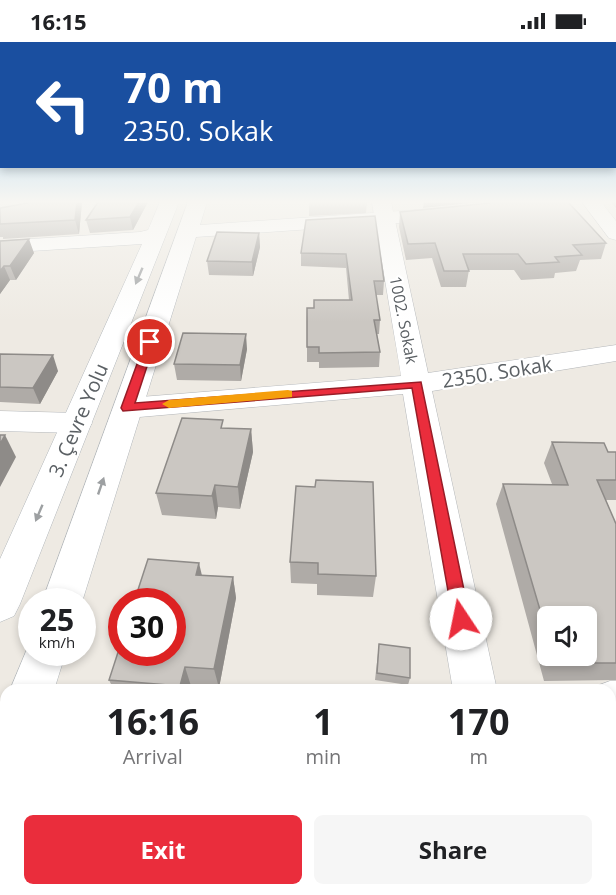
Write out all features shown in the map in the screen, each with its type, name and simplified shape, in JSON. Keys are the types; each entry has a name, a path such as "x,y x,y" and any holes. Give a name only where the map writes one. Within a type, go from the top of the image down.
{"street":[{"path":"0,247 81,242"},
{"name":"3. Çevre Yolu","path":"0,604 153,242"},
{"name":"3. Çevre Yolu","path":"67,588 185,242"},
{"name":"1002. Sokak","path":"389,242 474,684"},
{"name":"2350. Sokak","path":"128,408 417,384 616,353"},
{"path":"0,421 77,423"},
{"path":"34,684 40,666"}],"building":[{"path":"0,242 27,242 10,266 4,266 0,271"},
{"path":"214,242 257,242 252,262 207,261"},
{"path":"303,242 379,242 384,281 374,281 380,320 374,320 380,352 319,353 319,347 307,347 307,308 314,308 314,300 352,300 346,254 301,253"},
{"path":"407,242 606,243 573,245 582,255 555,257 559,262 526,264 518,254 463,254 469,271 444,271 435,243 408,244"},
{"path":"183,333 246,334 240,365 174,364"},
{"path":"0,354 53,355 33,388 0,387"},
{"path":"182,418 223,420 221,428 251,429 238,487 215,485 212,496 156,493"},
{"path":"552,442 604,443 608,452 616,452 616,480 597,480 616,524 616,663 597,663 597,606 539,606 503,484 568,485"},
{"path":"316,480 373,482 376,576 318,574 318,563 290,562 296,486 315,487"},
{"path":"148,559 199,563 196,575 233,577 214,669 185,667 181,684 109,680 114,666 186,666 186,588 139,588"},
{"path":"379,644 410,648 410,678 377,673"}],"slow traffic":[{"path":"169,404 288,394"}],"route":[{"path":"150,342 128,408 417,384 461,619"}]}
